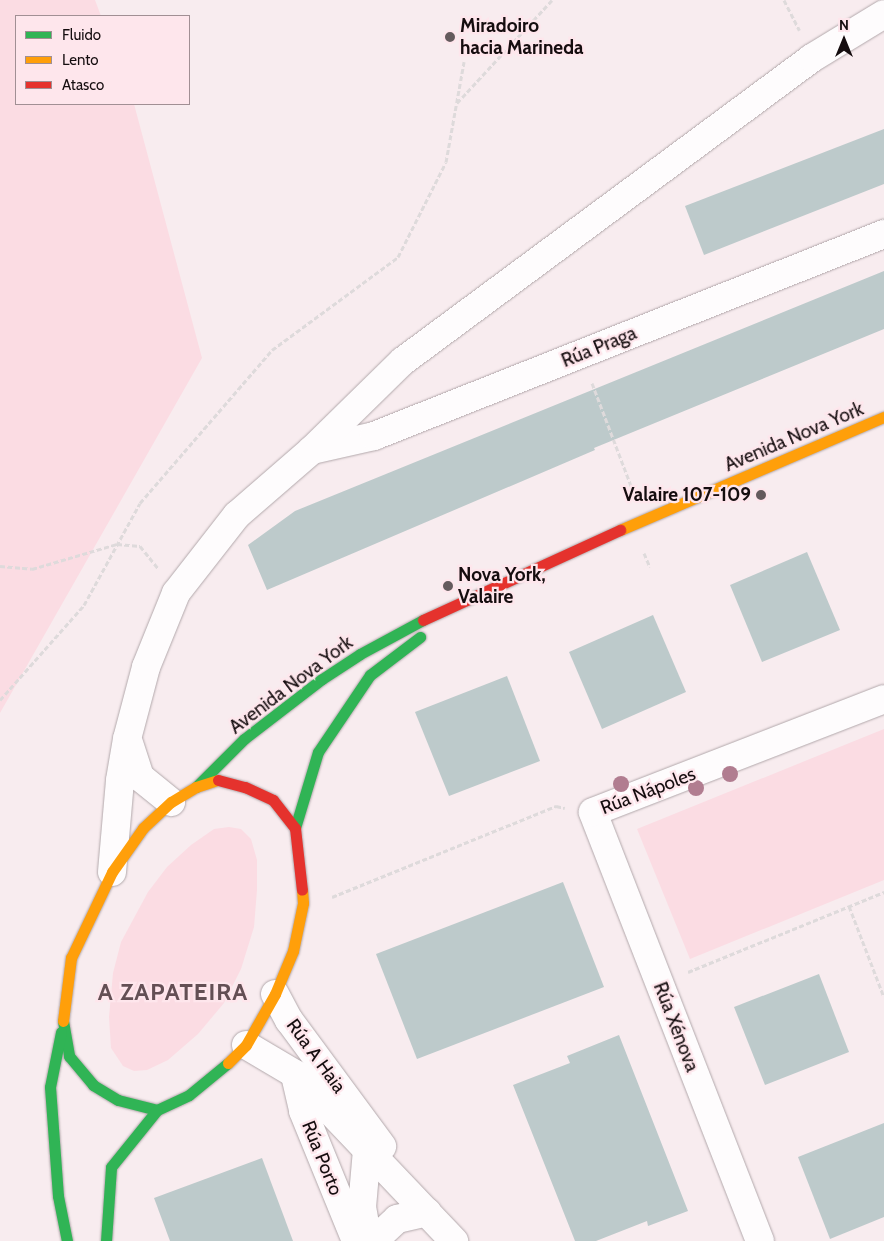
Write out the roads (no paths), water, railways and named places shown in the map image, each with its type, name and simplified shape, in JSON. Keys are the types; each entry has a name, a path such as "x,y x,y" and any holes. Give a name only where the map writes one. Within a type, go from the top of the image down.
{"street":[{"path":"112,872 120,780 127,739 146,667 176,593 237,515 312,450 403,361 812,58 884,14"},
{"name":"Rúa Praga","path":"312,450 374,436 884,234"},
{"name":"Avenida Nova York","path":"196,787 244,739 322,679 360,654 428,617 632,524 884,417"},
{"name":"Avenida Nova York","path":"295,828 318,752 370,675 471,598"},
{"name":"Rúa Nápoles","path":"593,812 884,699"},
{"path":"127,739 140,777 171,802"},
{"path":"67,1241 58,1196 50,1087 63,1021 71,958 112,872 143,828 171,802 196,787 218,780 245,787 273,800 295,828 303,903 293,951 275,994 246,1045 212,1078 189,1095 157,1110 111,1167 106,1241"},
{"name":"Rúa Xénova","path":"593,812 760,1241"},
{"name":"Rúa A Haia","path":"275,994 289,1020 361,1116 427,1212"},
{"path":"63,1021 69,1056 92,1085 118,1100 157,1110"},
{"name":"Rúa A Haia","path":"246,1045 294,1074 454,1241"},
{"name":"Rúa Porto","path":"294,1074 303,1111 356,1241"},
{"name":"Rúa A Haia","path":"361,1116 367,1150"},
{"name":"Rúa Porto","path":"367,1150 362,1207 368,1241"},
{"path":"380,1241 380,1236 397,1219 427,1212"}],"place":[{"name":"Miradoiro hacia Marineda","path":"450,37"},
{"name":"Valaire 107-109","path":"761,495"},
{"name":"Nova York, Valaire","path":"448,586"}],"district":[{"name":"A ZAPATEIRA","path":"173,992"}]}
